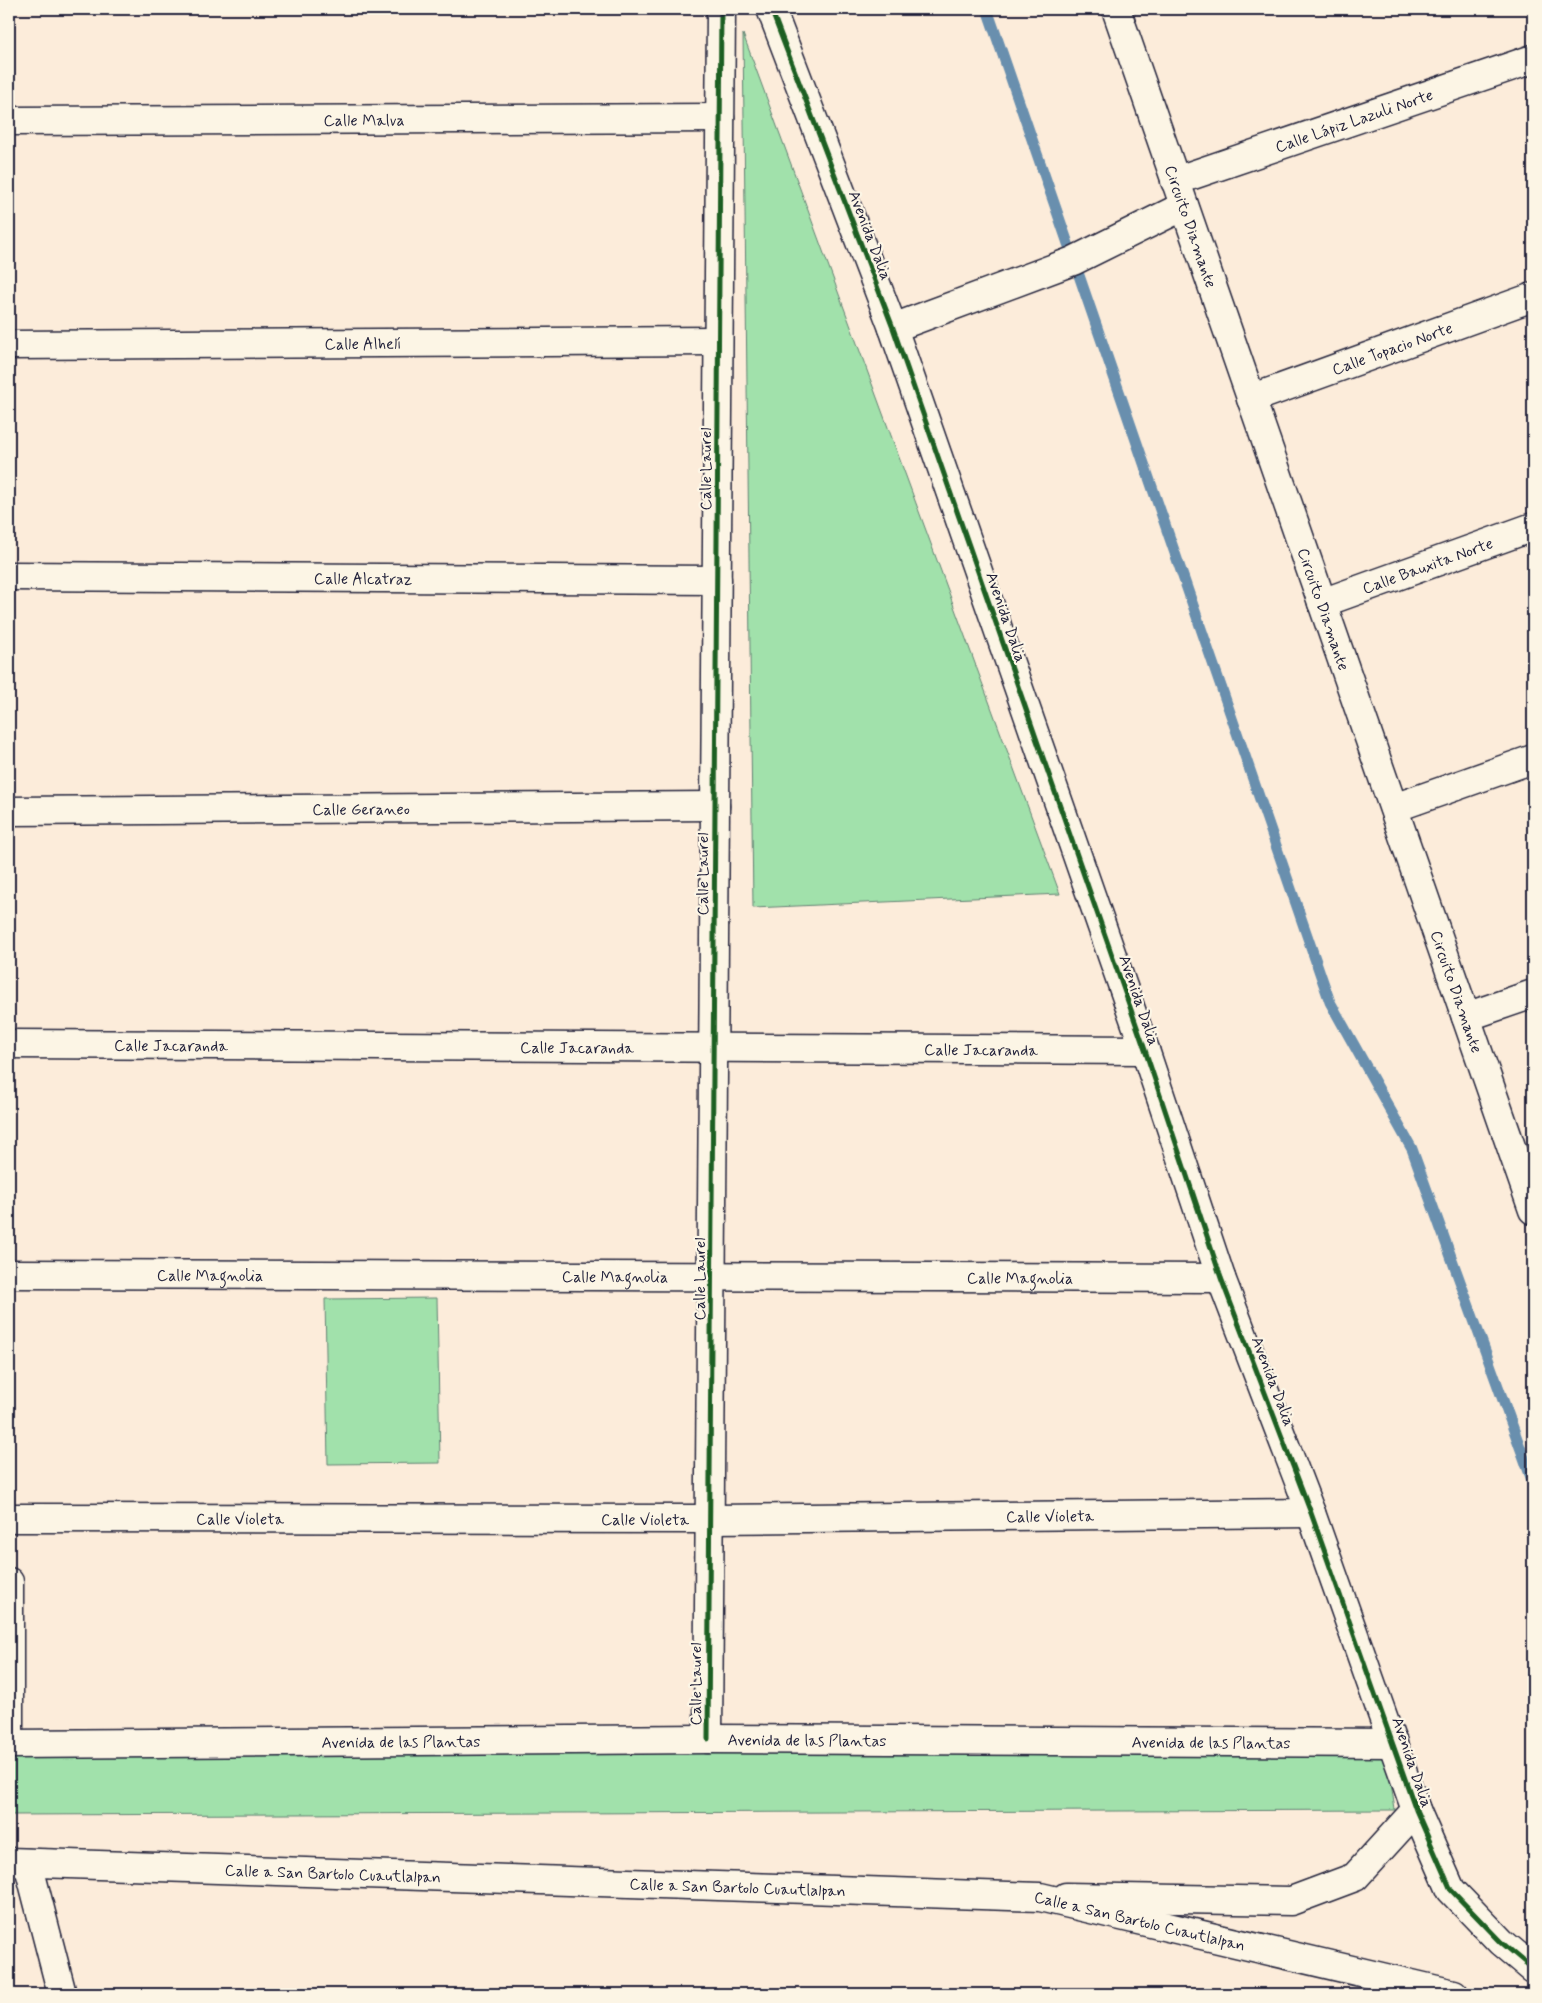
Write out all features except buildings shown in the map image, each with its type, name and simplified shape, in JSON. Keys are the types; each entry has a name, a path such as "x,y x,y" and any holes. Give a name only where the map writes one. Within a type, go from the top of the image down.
{"street":[{"name":"Calle Laurel","path":"708,1738 721,9"},
{"name":"Avenida Dalia","path":"770,9 893,328 1145,1050 1221,1278 1311,1513 1416,1810 1451,1890 1501,1942 1533,1968"},
{"name":"Circuito Diamante","path":"1116,9 1533,1210"},
{"name":"Calle Lápiz Lazuli Norte","path":"893,328 1073,261 1179,193 1533,60"},
{"name":"Calle Malva","path":"9,121 720,118"},
{"name":"Calle Topacio Norte","path":"1251,399 1533,297"},
{"name":"Calle Alhelí","path":"9,345 718,341"},
{"name":"Calle Bauxita Norte","path":"1322,603 1533,527"},
{"name":"Calle Alcatraz","path":"9,576 717,580"},
{"path":"1394,808 1533,759"},
{"name":"Calle Geraneo","path":"9,811 714,806"},
{"path":"1466,1017 1533,994"},
{"name":"Calle Jacaranda","path":"9,1044 1145,1050"},
{"name":"Calle Magnolia","path":"9,1274 1221,1278"},
{"name":"Calle Violeta","path":"9,1518 709,1519 1311,1513"},
{"path":"9,1582 9,1744"},
{"name":"Avenida de las Plantas","path":"9,1744 708,1738 1393,1743"},
{"path":"1040,1897 1291,1901 1355,1877 1416,1810"},
{"path":"19,1862 62,1994"},
{"name":"Calle a San Bartolo Cuautlalpan","path":"19,1862 1040,1897 1454,1994"}],"green space":[{"path":"743,34 1060,894 753,908"},
{"path":"437,1298 440,1463 328,1464 325,1299"},
{"path":"1386,1749 1395,1810 9,1815 9,1755"}],"waterway":[{"path":"987,9 1330,1002 1412,1149 1533,1483"}],"cycle path":[{"path":"708,1739 721,9"},
{"path":"771,9 893,328 1145,1050 1221,1278 1311,1513 1416,1810 1451,1890 1501,1942 1533,1969"}]}
